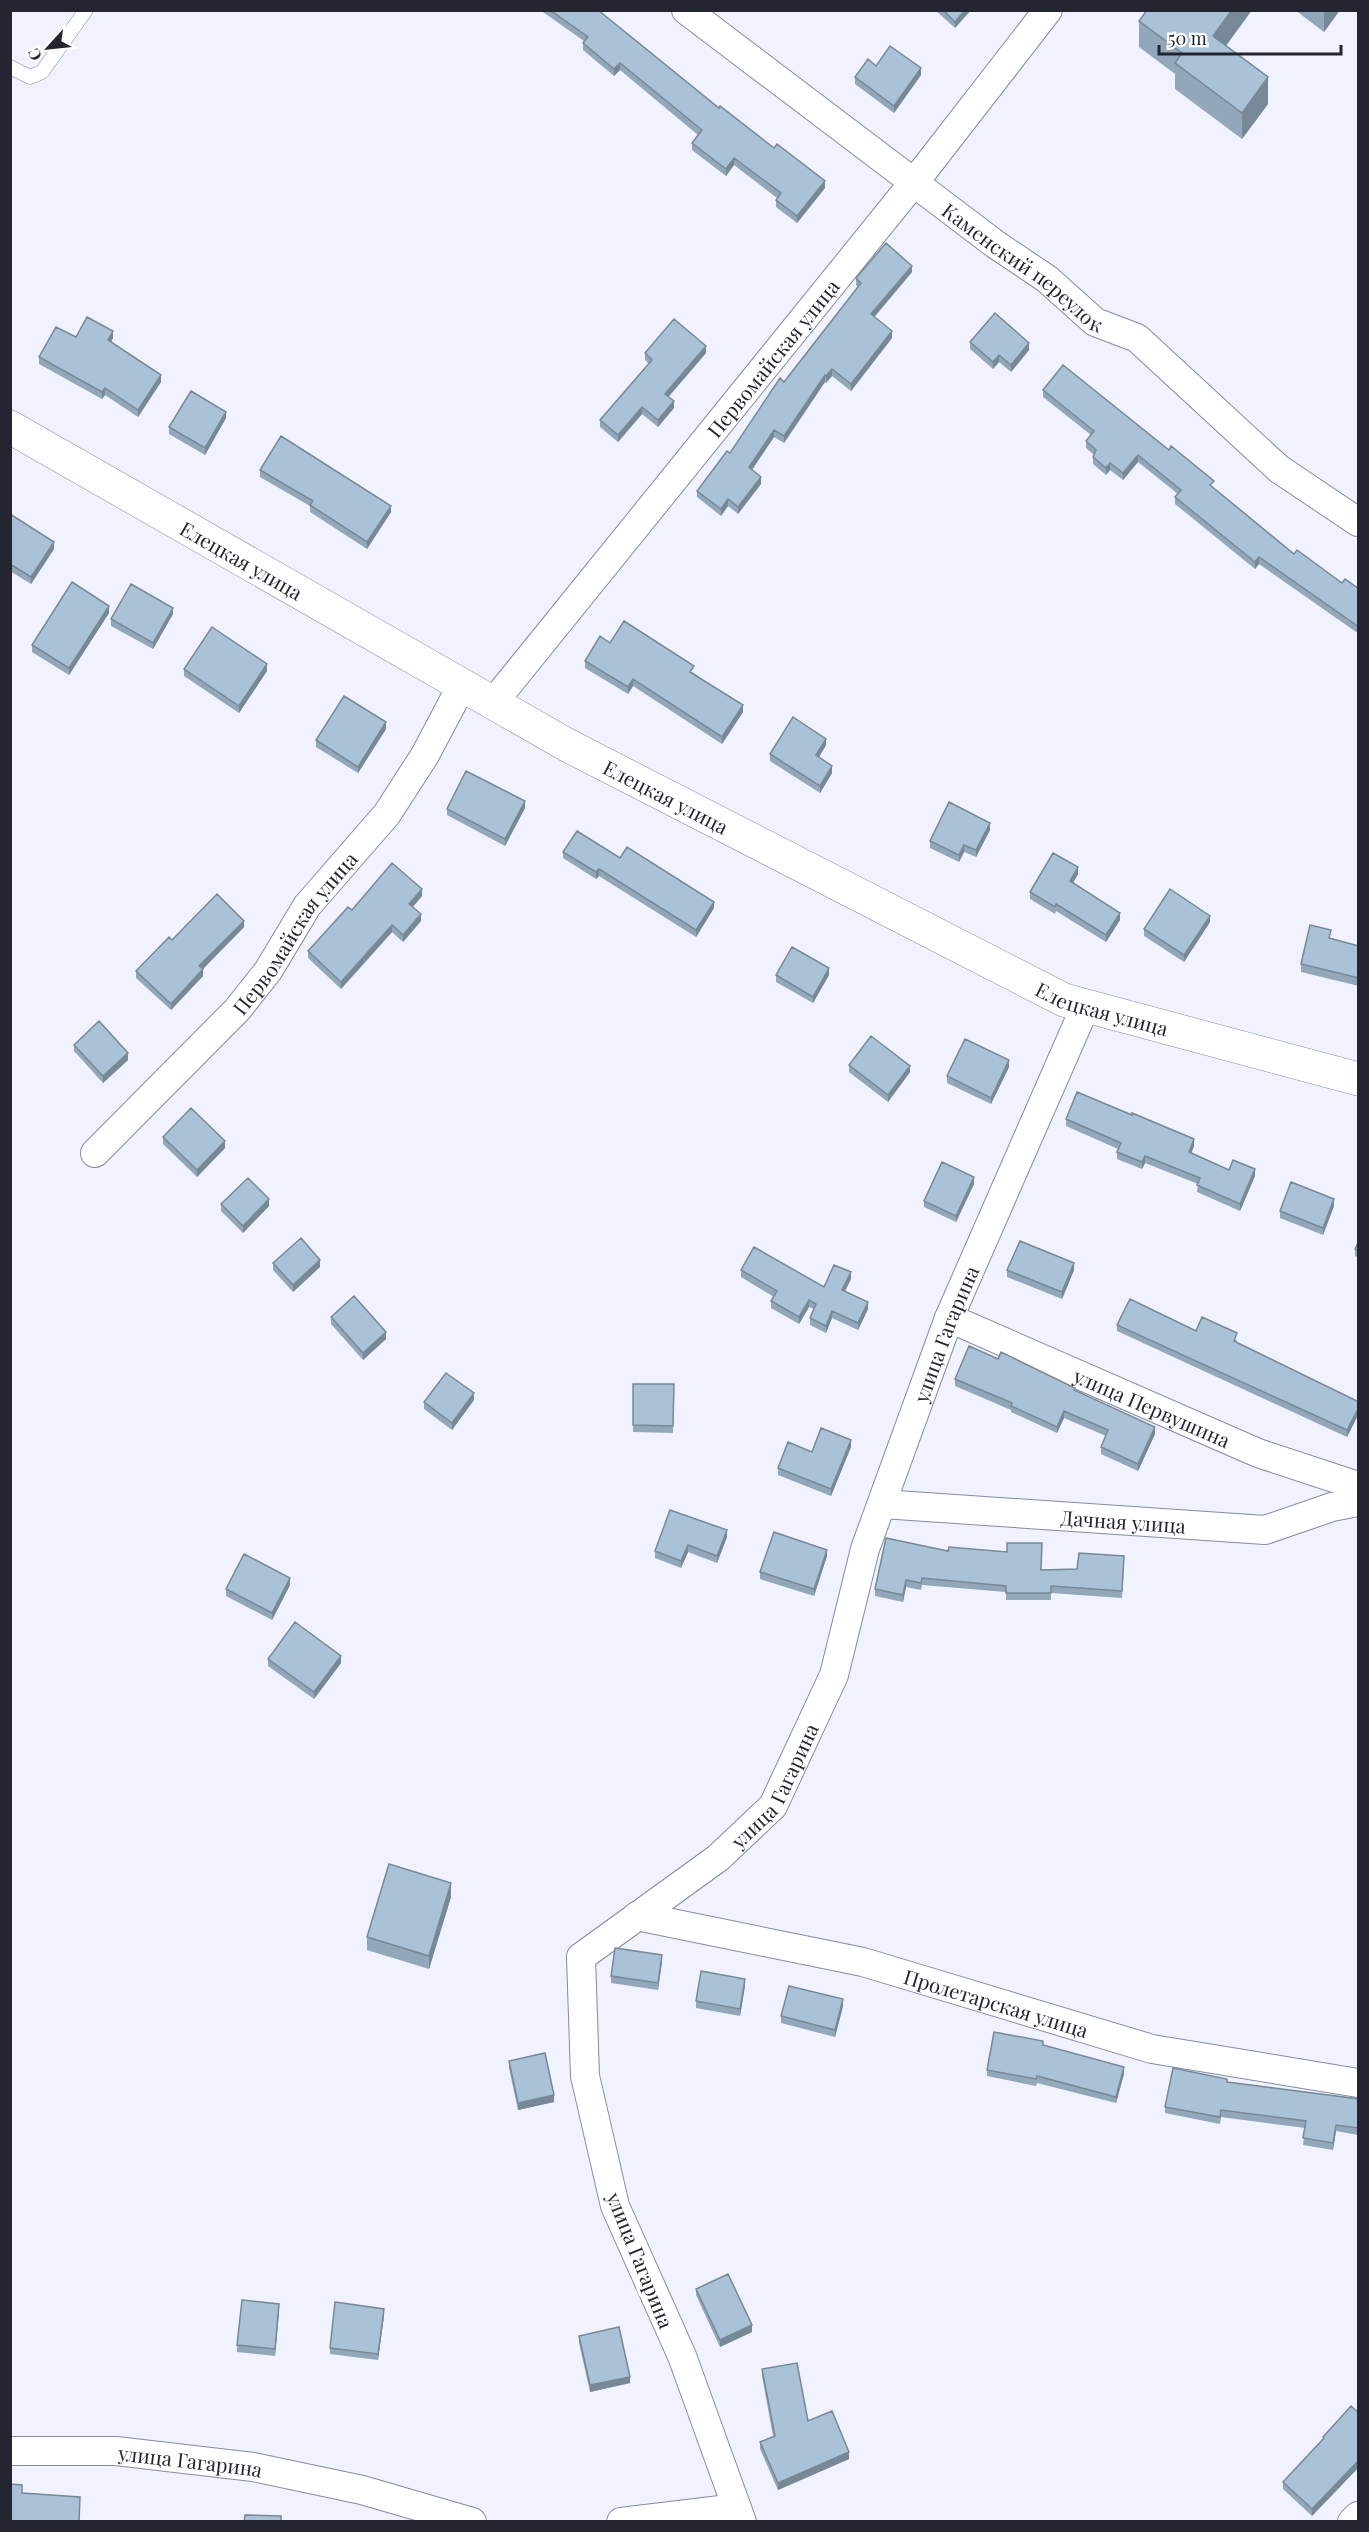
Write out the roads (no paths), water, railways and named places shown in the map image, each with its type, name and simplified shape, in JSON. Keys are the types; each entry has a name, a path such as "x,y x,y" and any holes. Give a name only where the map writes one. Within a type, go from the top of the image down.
{"main road":[{"name":"Елецкая улица","path":"10,427 567,745 1064,1000 1359,1079"}],"street":[{"name":"Каменский переулок","path":"686,10 995,244 1047,279 1095,322 1137,338 1279,469 1359,522"},
{"name":"Первомайская улица","path":"493,703 914,182 1048,10"},
{"name":"Первомайская улица","path":"95,1153 237,1010 268,971 307,906 387,814 425,755 462,685"},
{"name":"улица Гагарина","path":"621,2522 739,2515 682,2356 615,2206 585,2076 581,1957 718,1858 773,1806 834,1675 866,1549 949,1318 1086,1005"},
{"name":"улица Первушина","path":"949,1318 1258,1453 1359,1486"},
{"name":"Дачная улица","path":"882,1504 1265,1530 1332,1507 1359,1502"},
{"name":"Пролетарская улица","path":"637,1916 863,1962 1152,2049 1359,2083"},
{"name":"улица Гагарина","path":"11,2451 116,2451 253,2467 362,2490 472,2522"},
{"path":"1352,2522 1359,2516"}],"lane":[{"path":"10,67 30,78 42,72 86,10"}]}
